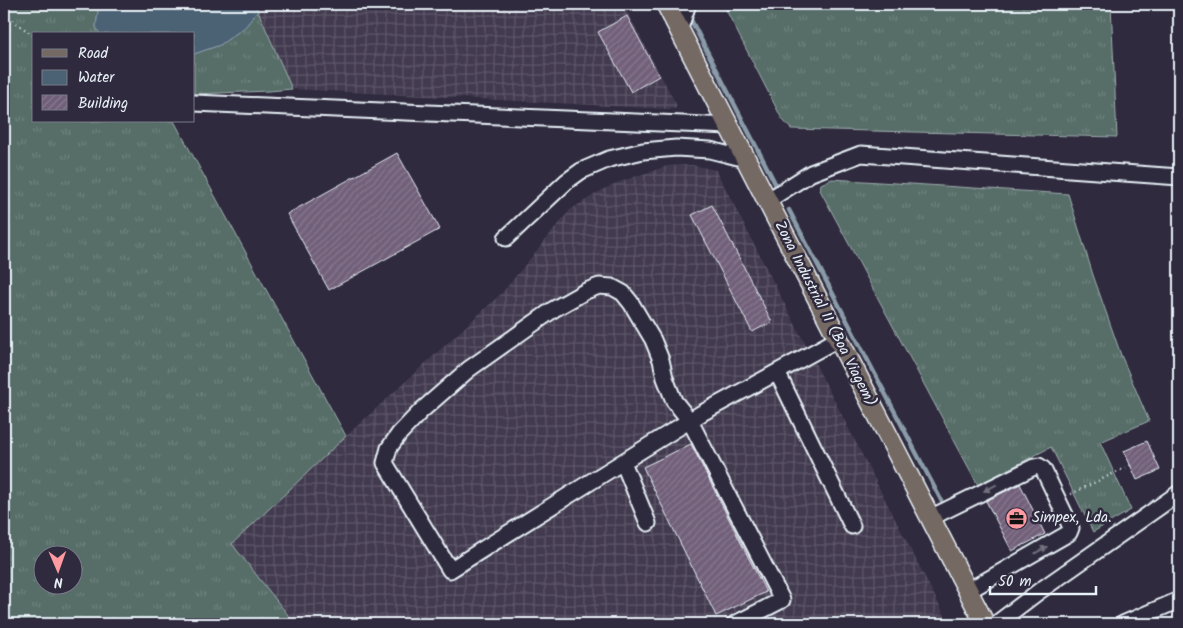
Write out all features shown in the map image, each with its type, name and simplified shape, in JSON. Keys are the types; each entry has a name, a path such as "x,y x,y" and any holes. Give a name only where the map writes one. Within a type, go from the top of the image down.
{"main road":[{"name":"Zona Industrial II (Boa Viagem)","path":"666,4 985,624"}],"street":[{"path":"680,31 688,4"},
{"path":"195,103 728,126"},
{"path":"506,238 574,176 588,167 609,158 676,148 710,150 746,160"},
{"path":"767,200 812,173 861,154 1179,177"},
{"path":"735,624 782,600 690,421 674,401 653,340 631,303 623,293 612,287 599,286 554,309 469,369 421,411 399,434 389,448 385,463 450,570 690,421 838,339"},
{"path":"777,372 852,526"},
{"path":"623,462 648,523"},
{"path":"930,518 1034,467 1039,466 1043,469 1071,528 1069,533 968,591"},
{"path":"996,624 1073,567 1179,493"},
{"path":"1123,624 1179,600"}],"path":[{"path":"4,14 32,35"},
{"path":"1059,501 1131,465"}],"shaded area":[{"path":"255,4 623,4 677,106 675,109 668,109 292,89"},
{"path":"692,165 716,170 948,622 942,624 295,624 232,544 502,293 570,210 619,182 667,166"}],"green space":[{"path":"4,4 99,4 96,27 99,32 32,32 32,122 175,122 346,436 232,544 295,624 9,624 4,616"},
{"path":"723,4 1111,4 1117,137 791,129 782,119"},
{"path":"258,11 292,89 195,94 195,54 220,45 245,27"},
{"path":"832,179 1068,194 1093,275 1121,355 1149,421 1100,442 1131,510 1093,532 1051,447 978,485 820,190 821,184"}],"water":[{"path":"99,4 255,4 258,11 245,27 220,45 195,54 195,32 99,32 96,27"}],"building":[{"path":"627,16 659,76 631,92 598,32"},
{"path":"397,153 440,229 329,290 287,214"},
{"path":"712,205 772,322 752,332 692,215"},
{"path":"1147,441 1160,470 1137,480 1124,451"},
{"path":"691,444 766,592 716,616 643,467"},
{"name":"Simpex, Lda.","path":"1020,484 1045,534 1012,551 986,501"}],"waterway":[{"path":"691,20 777,187"},
{"path":"789,210 941,500"}],"place":[{"name":"Simpex, Lda.","path":"1016,518"}]}
